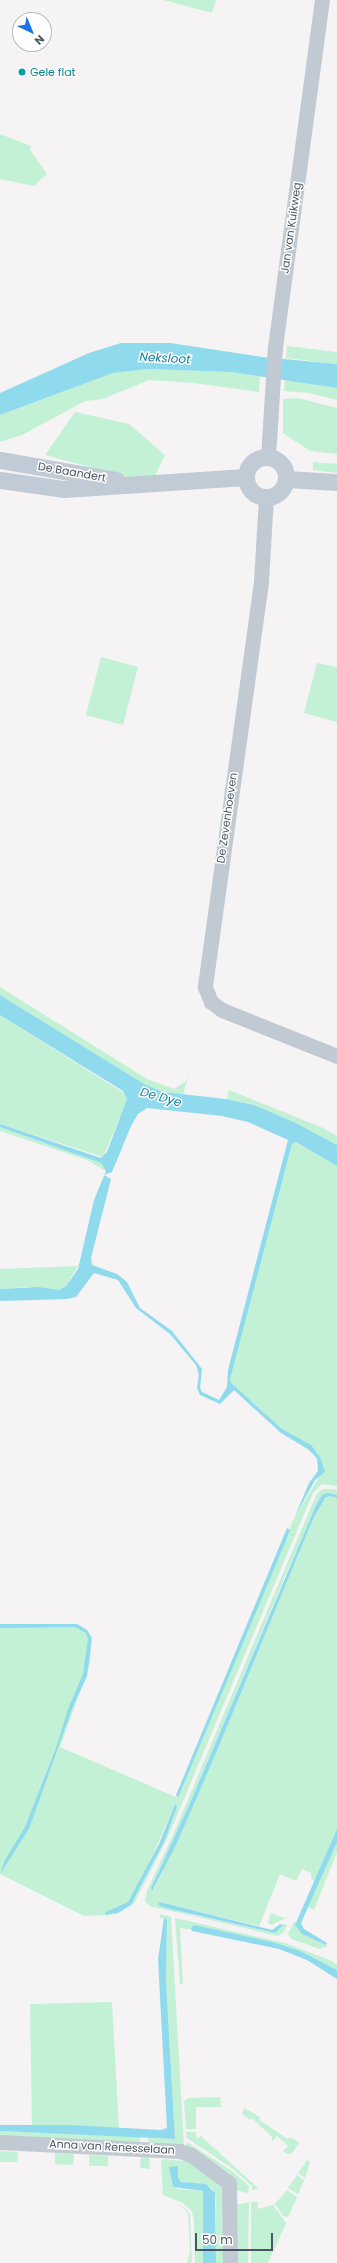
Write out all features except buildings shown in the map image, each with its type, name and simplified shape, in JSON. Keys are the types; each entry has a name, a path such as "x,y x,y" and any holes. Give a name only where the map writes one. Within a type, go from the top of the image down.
{"main road":[{"path":"268,457 279,462 283,467 286,479 279,492 266,497 254,493 246,478 247,471 255,460 268,457"},
{"name":"De Baandert","path":"0,460 144,485"},
{"name":"De Baandert","path":"0,480 64,489 246,478"},
{"path":"286,479 337,482"}],"street":[{"name":"Jan van Kuikweg","path":"268,457 271,384 274,353 322,0"},
{"name":"De Zevenhoeven","path":"266,497 258,604 205,987 211,1002 222,1010 337,1056"},
{"name":"Anna van Renesselaan","path":"0,2142 180,2151 191,2155 229,2183 230,2263"}],"green space":[{"path":"164,0 216,0 212,13"},
{"path":"0,134 31,146 30,150 47,174 34,186 0,179"},
{"path":"287,346 337,352 337,364 286,358"},
{"path":"148,369 231,372 260,376 259,392 194,383 149,380 103,399 85,401 22,435 0,442 0,415 113,373"},
{"path":"285,379 337,388 337,400 309,393 284,391"},
{"path":"298,398 337,408 337,454 310,451 283,433 283,399"},
{"path":"75,412 129,424 165,455 154,478 127,477 45,455"},
{"path":"313,462 337,464 337,473 313,470"},
{"path":"101,657 138,667 123,725 86,715"},
{"path":"317,663 337,667 337,722 304,713"},
{"path":"0,987 147,1079 174,1089 185,1082 188,1076 183,1095 159,1091 146,1085 0,995"},
{"path":"0,1015 127,1095 127,1101 103,1157 0,1124"},
{"path":"229,1090 323,1128 337,1136 337,1145 296,1123 254,1105 227,1099"},
{"path":"0,1127 101,1163 106,1171 87,1160 0,1131"},
{"path":"296,1142 337,1166 337,1486 322,1484 313,1493 167,1839 135,1902 127,1910 137,1895 164,1842 175,1804 134,1898 122,1910 109,1915 84,1916 0,1874 0,1625 67,1624 85,1630 91,1642 90,1664 60,1747 178,1798 295,1516 321,1474 321,1467 313,1453 295,1441 251,1401 233,1389 230,1391 228,1383 292,1144"},
{"path":"78,1266 66,1286 59,1290 26,1287 0,1289 0,1269"},
{"path":"323,1489 337,1490 337,1495 323,1494 289,1567 190,1803 156,1877 154,1889 217,1751 313,1519 322,1501 330,1496 337,1498 337,1829 315,1881 311,1879 311,1873 302,1869 296,1881 280,1874 259,1926 160,1902 160,1906 193,1915 275,1933 283,1924 287,1925 284,1932 278,1936 150,1906 145,1901 147,1891 176,1828 305,1521 317,1494"},
{"path":"337,1842 337,1852 314,1910 308,1907"},
{"path":"271,1913 284,1918 288,1917 271,1925 268,1923"},
{"path":"160,1914 171,1917 184,2146 149,2143 148,2140 148,2138 175,2139 166,1981 167,1920 160,1918"},
{"path":"175,1918 285,1943 330,1960 337,1965 337,1970 272,1942 180,1928 183,1984 180,1984"},
{"path":"294,1922 297,1922 295,1925 303,1934 328,1946 320,1949 291,1939 288,1934"},
{"path":"112,2002 119,2128 46,2125 32,2127 30,2004"},
{"path":"220,2097 221,2107 196,2107 196,2129 186,2129 184,2101 188,2098"},
{"path":"244,2108 260,2117 259,2120 288,2139 290,2137 299,2142 292,2154 287,2154 283,2151 288,2146 277,2136 272,2141 272,2137 252,2118 250,2120 242,2114"},
{"path":"0,2131 140,2137 140,2141 138,2143 0,2137"},
{"path":"186,2132 196,2132 197,2139 201,2136 259,2189 252,2190 252,2186 233,2169 187,2138"},
{"path":"187,2142 232,2171 249,2186 248,2193 236,2190 230,2174 186,2147"},
{"path":"0,2151 18,2152 17,2162 0,2162"},
{"path":"55,2153 74,2154 73,2165 55,2164"},
{"path":"89,2155 108,2156 108,2166 89,2166"},
{"path":"141,2156 149,2157 150,2169 140,2168"},
{"path":"185,2158 223,2186 225,2263 216,2263 216,2197 211,2187 182,2182 178,2177 170,2181 178,2189 203,2191 203,2263 195,2263 194,2219 191,2210 183,2203 163,2195 161,2161 163,2159 183,2161"},
{"path":"307,2160 310,2162 305,2178 298,2173"},
{"path":"297,2175 304,2180 298,2194 288,2188"},
{"path":"287,2190 297,2197 288,2217 283,2216 275,2204"},
{"path":"249,2202 248,2263 236,2263 236,2205"},
{"path":"251,2202 258,2202 258,2209 273,2205 286,2223 268,2263 251,2263"},
{"path":"178,2205 184,2207 190,2214 192,2263 187,2263 190,2251 188,2214 184,2208"}],"water":[{"name":"Neksloot","path":"121,343 170,343 263,357 337,364 337,388 231,372 148,369 113,373 0,415 0,393 89,353"},
{"name":"De Dye","path":"0,995 146,1085 163,1092 226,1099 254,1105 296,1123 337,1145 337,1166 296,1142 292,1144 230,1379 231,1383 282,1429 311,1445 320,1457 325,1472 315,1480 295,1516 309,1483 318,1471 317,1458 308,1449 281,1433 234,1390 220,1404 200,1395 197,1388 199,1375 196,1365 170,1334 136,1308 118,1280 94,1273 76,1297 67,1299 0,1301 0,1289 38,1287 59,1290 66,1286 78,1269 94,1200 104,1175 106,1171 101,1163 0,1127 0,1124 101,1158 107,1152 127,1099 123,1091 0,1015","holes":["147,1108 222,1116 248,1122 288,1140 228,1370 227,1387 219,1400 202,1392 200,1388 202,1369 172,1331 140,1308 127,1282 117,1274 92,1265 91,1258 111,1179 104,1175 112,1172 131,1126 138,1114"]},
{"path":"329,1493 337,1495 337,1498 330,1496 325,1498 313,1519 217,1751 176,1845 152,1891 151,1888 190,1803 317,1503 323,1494"},
{"path":"287,1528 290,1530 285,1543 178,1798 176,1795"},
{"path":"0,1624 77,1624 87,1630 92,1638 87,1676 72,1709 29,1829 0,1874 5,1860 25,1827 56,1748 68,1709 83,1674 88,1639 86,1633 75,1627 0,1628"},
{"path":"175,1804 177,1807 164,1842 131,1905 118,1913 105,1915 106,1912 128,1902 159,1844"},
{"path":"337,1829 337,1842 301,1923 304,1929 327,1943 326,1945 302,1934 295,1925"},
{"path":"160,1902 272,1930 280,1924 283,1925 275,1933 170,1909 160,1906 158,1904"},
{"path":"164,1918 167,1920 166,1981 175,2139 0,2131 0,2125 70,2125 161,2130 167,2128 158,1959"},
{"path":"194,1925 272,1942 300,1951 337,1970 337,1979 307,1960 279,1949 192,1931 191,1928"},
{"path":"178,2166 178,2177 181,2182 206,2184 215,2193 216,2263 203,2263 203,2191 173,2187 169,2167"}],"place":[{"name":"Gele flat","path":"22,72"}]}
